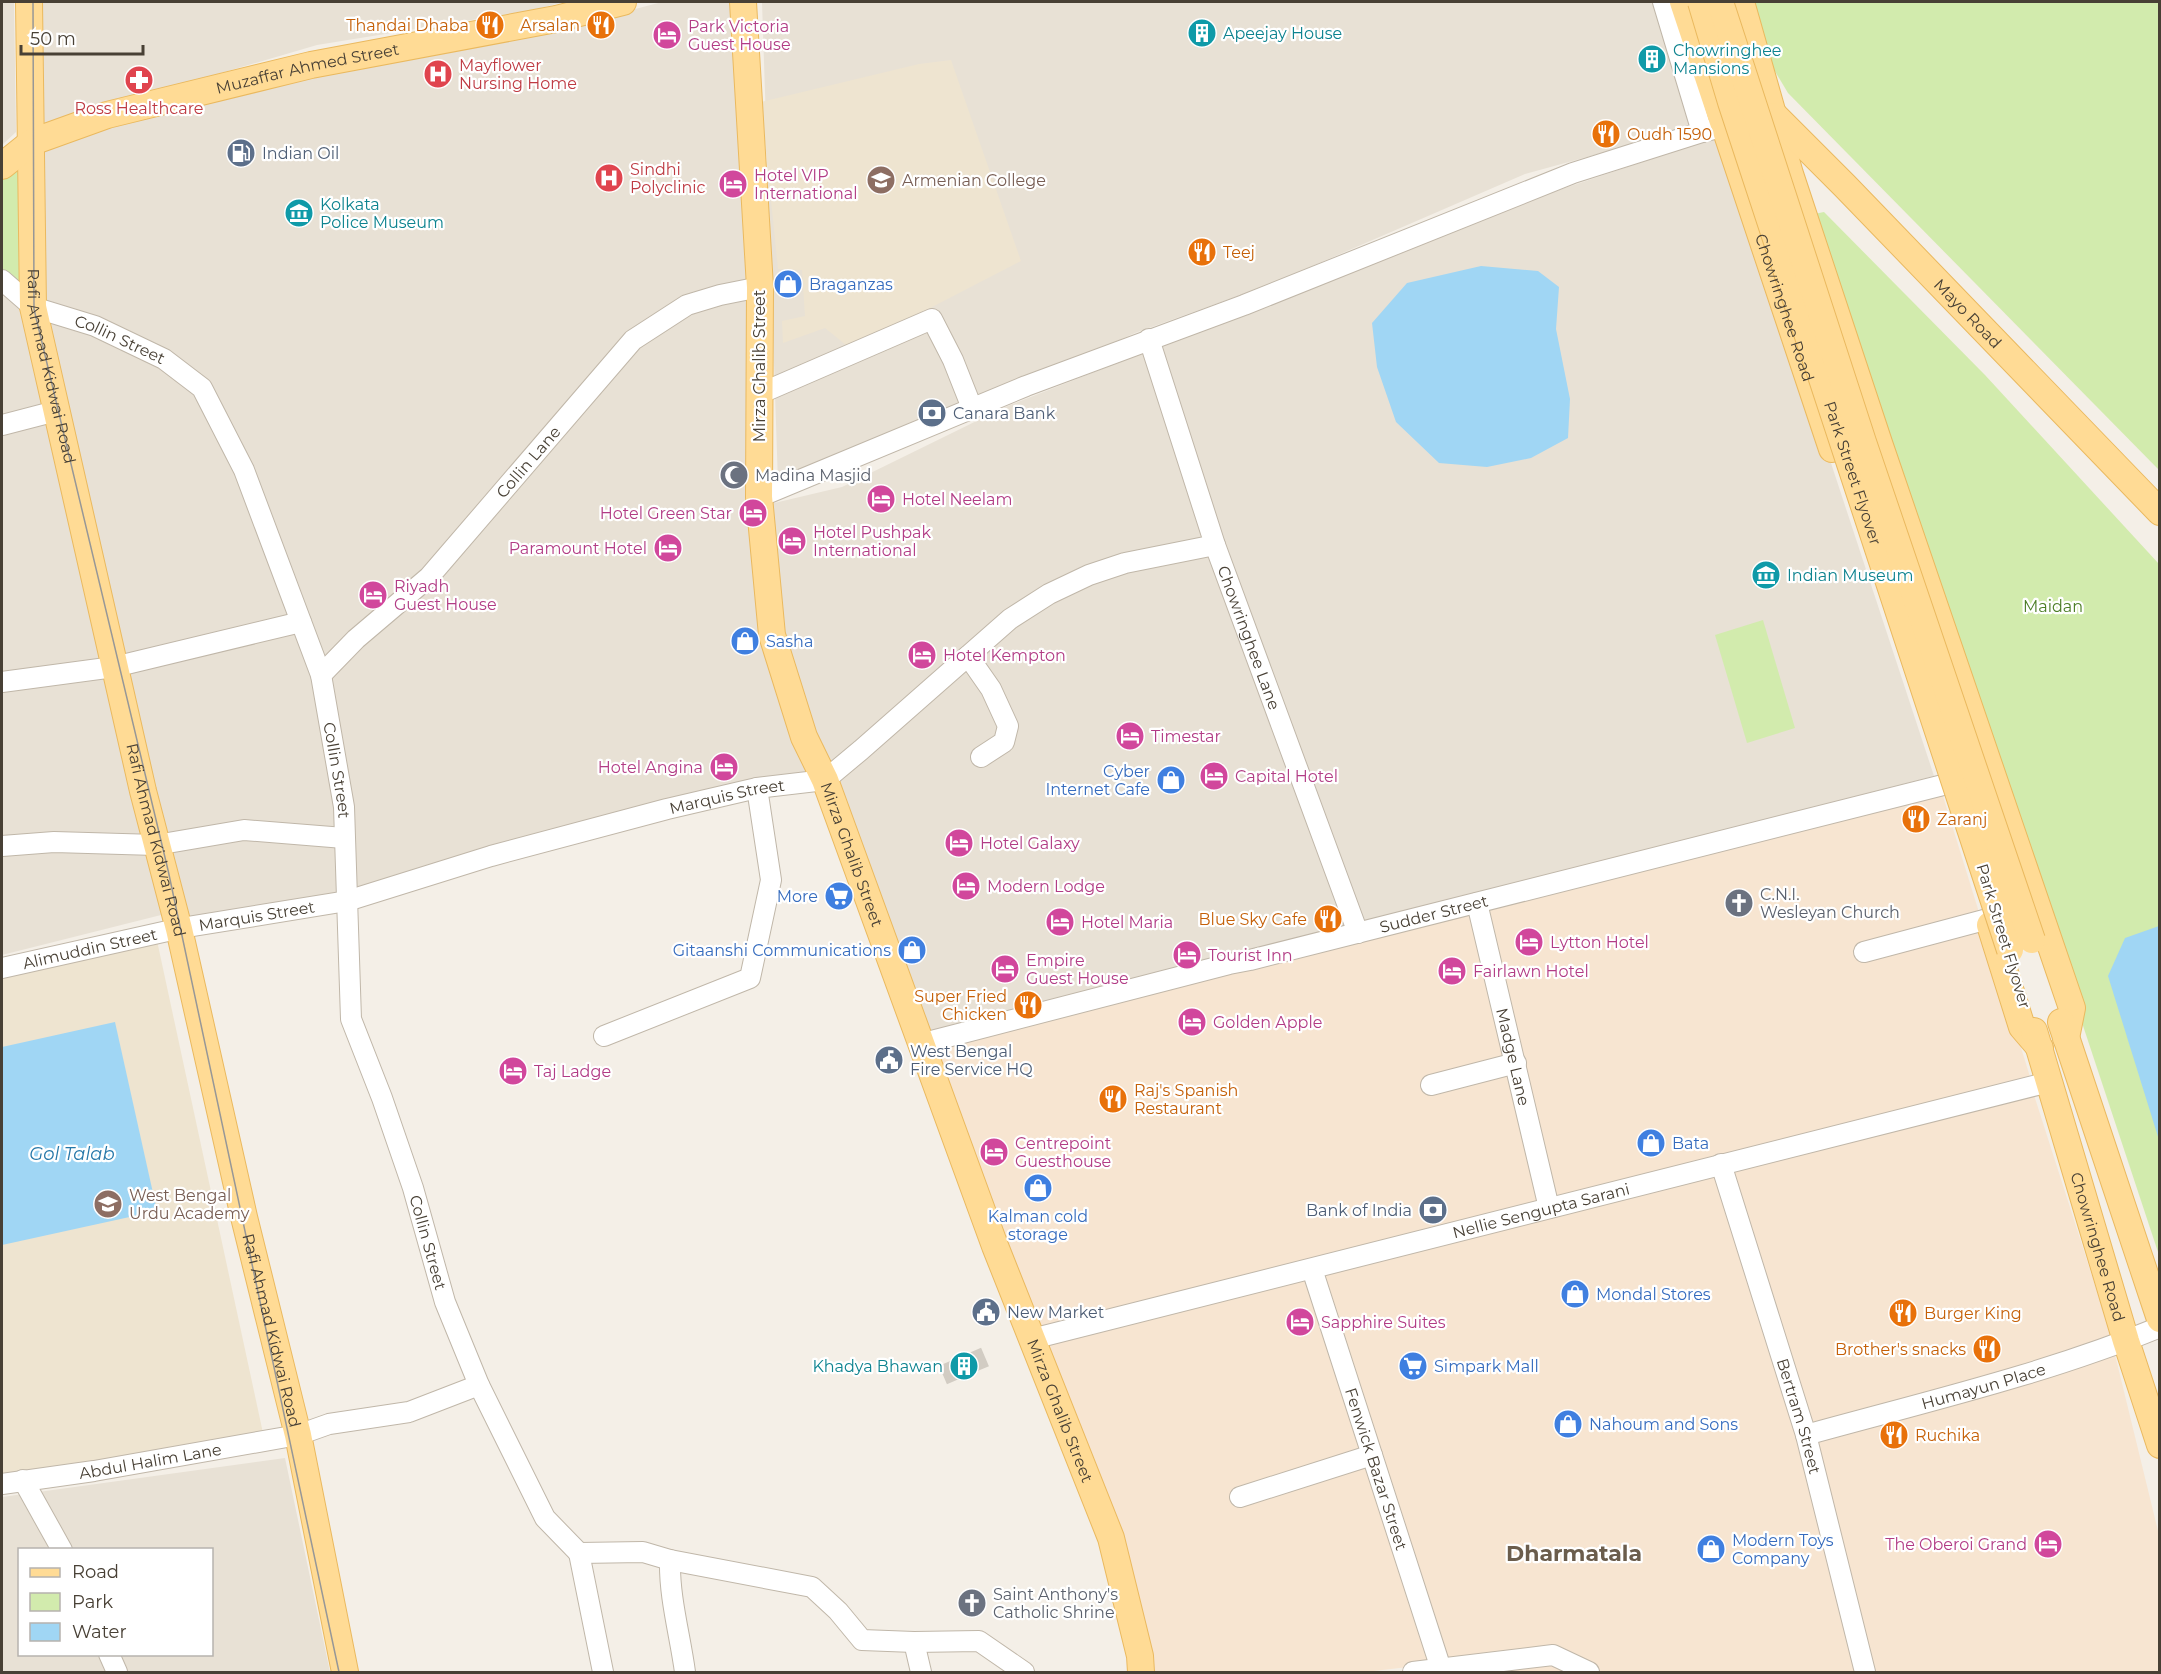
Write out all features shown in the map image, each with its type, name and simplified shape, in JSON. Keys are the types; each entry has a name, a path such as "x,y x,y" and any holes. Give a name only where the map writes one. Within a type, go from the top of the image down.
{"main road":[{"name":"Rafi Ahmad Kidwai Road","path":"29,2 33,307 114,668 156,845 179,929 244,1217 298,1435 345,1672"},
{"name":"Muzaffar Ahmed Street","path":"2,166 32,142 107,115 311,65 556,19 623,2"},
{"name":"Mirza Ghalib Street","path":"743,2 760,287 759,497 772,635 804,737 825,780 990,1234 1111,1538 1140,1656 1141,1672"},
{"name":"Chowringhee Road","path":"1683,2 1713,129 1947,784 2022,1027 2040,1048 2126,1341 2160,1445"},
{"name":"Park Street Flyover","path":"1701,2 1731,102 2021,945 2066,1038"},
{"name":"Park Street Flyover","path":"1720,2 1863,442 2021,945 2040,1048"},
{"path":"1741,2 1790,174 1879,443 2072,1008 2066,1038"},
{"name":"Mayo Road","path":"1774,116 1845,186 2160,512"},
{"name":"Chowringhee Road","path":"2066,1038 2160,1319"}],"street":[{"path":"1663,2 1713,129"},
{"path":"759,497 972,408 1149,339 1244,305 1573,173 1713,129 1774,116"},
{"name":"Collin Street","path":"2,280 33,307 95,326 164,359 202,388 244,470 321,675 344,807 351,1018 413,1188 445,1302 479,1385 545,1518 579,1553"},
{"name":"Collin Lane","path":"321,675 356,639 429,577 633,340 687,305 720,295 760,287"},
{"path":"759,394 932,319 968,393 972,408"},
{"name":"Chowringhee Lane","path":"1149,339 1215,545 1358,933"},
{"path":"2,425 56,411"},
{"path":"825,780 1011,618 1049,594 1089,575 1125,563 1215,545"},
{"path":"2,682 114,668 301,622"},
{"path":"968,656 991,689 1008,726 1004,742 981,757"},
{"name":"Marquis Street","path":"179,929 346,901 490,856 667,809 758,788 825,780"},
{"name":"Sudder Street","path":"920,1044 1947,784"},
{"path":"604,1036 750,978 771,880 758,788"},
{"path":"2,846 54,842 156,845 244,830 344,838"},
{"name":"Madge Lane","path":"1478,903 1549,1208"},
{"path":"1864,952 1988,919"},
{"name":"Alimuddin Street","path":"2,968 179,929"},
{"path":"1431,1085 1516,1063"},
{"name":"Nellie Sengupta Sarani","path":"1032,1339 2049,1082"},
{"name":"Bertram Street","path":"1721,1164 1806,1435 1865,1672"},
{"name":"Fenwick Bazar Street","path":"1312,1269 1441,1671"},
{"name":"Humayun Place","path":"1806,1435 2046,1369 2160,1327"},
{"path":"298,1435 329,1424 409,1412 479,1385"},
{"name":"Abdul Halim Lane","path":"2,1484 94,1471 298,1435"},
{"path":"1240,1497 1372,1455"},
{"path":"23,1480 61,1548"},
{"path":"603,1672 579,1553 643,1552 670,1560 812,1587 838,1611 862,1640 979,1641 1024,1672"},
{"path":"670,1560 669,1582 685,1672"},
{"path":"914,1642 921,1672"},
{"path":"1413,1672 1441,1671 1553,1655 1589,1672"},
{"path":"110,1656 117,1672"}],"shaded area":[{"path":"2,2 14,2 16,132 2,145"},
{"path":"39,2 564,2 533,10 317,45 40,126"},
{"path":"662,2 731,2 749,304 762,640 787,725 809,771 754,780 341,895 185,919 44,303 42,148 119,123 291,81 551,31"},
{"path":"762,2 1667,2 1714,113 1660,137 1525,174 1271,284 1135,333 834,470 778,483"},
{"name":"Armenian College","path":"951,60 1021,261 851,349 825,328 783,343 782,321 805,316 802,270 778,269 761,102 919,64"},
{"path":"1723,135 1934,776 928,1035 781,636 770,504 842,487 1005,407 1222,322 1458,224"},
{"path":"2,292 24,312 165,914 2,955"},
{"path":"1942,793 2031,1080 1036,1331 930,1050"},
{"name":"West Bengal Urdu Academy","path":"156,936 263,1433 2,1481 2,974"},
{"path":"2034,1095 2108,1326 2159,1535 2159,1672 1446,1672 1443,1663 1365,1672 1145,1672 1038,1343"},
{"path":"285,1458 330,1672 2,1672 2,1497"}],"green space":[{"path":"1746,2 2159,2 2159,470 1788,93 1764,53"},
{"path":"26,154 25,293 2,271 2,176"},
{"name":"Maidan","path":"1824,212 1985,375 2159,564 2159,1255 1814,214"},
{"path":"1763,620 1795,728 1747,743 1715,635"}],"water":[{"path":"1481,266 1538,271 1559,287 1556,329 1570,399 1568,438 1531,458 1487,467 1439,463 1396,422 1377,367 1372,323 1407,283"},
{"path":"2160,926 2159,1140 2108,976 2125,938"},
{"name":"Gol Talab","path":"115,1022 157,1211 2,1245 2,1047"}],"tunnel":[{"path":"943,1375 985,1357"}],"tram line":[{"path":"33,2 34,309 168,870 339,1672"}],"place":[{"name":"Thandai Dhaba","path":"490,25"},
{"name":"Arsalan","path":"601,25"},
{"name":"Apeejay House","path":"1202,33"},
{"name":"Park Victoria Guest House","path":"667,35"},
{"name":"Chowringhee Mansions","path":"1652,59"},
{"name":"Mayflower Nursing Home","path":"438,74"},
{"name":"Ross Healthcare","path":"139,80"},
{"name":"Oudh 1590","path":"1606,134"},
{"name":"Indian Oil","path":"241,153"},
{"name":"Sindhi Polyclinic","path":"609,178"},
{"name":"Armenian College","path":"881,180"},
{"name":"Hotel VIP International","path":"733,184"},
{"name":"Kolkata Police Museum","path":"299,213"},
{"name":"Teej","path":"1202,252"},
{"name":"Braganzas","path":"788,284"},
{"name":"Canara Bank","path":"932,413"},
{"name":"Madina Masjid","path":"734,475"},
{"name":"Hotel Neelam","path":"881,499"},
{"name":"Hotel Green Star","path":"753,513"},
{"name":"Hotel Pushpak International","path":"792,541"},
{"name":"Paramount Hotel","path":"668,548"},
{"name":"Indian Museum","path":"1766,575"},
{"name":"Riyadh Guest House","path":"373,595"},
{"name":"Sasha","path":"745,641"},
{"name":"Hotel Kempton","path":"922,655"},
{"name":"Timestar","path":"1130,736"},
{"name":"Hotel Angina","path":"724,767"},
{"name":"Capital Hotel","path":"1214,776"},
{"name":"Cyber Internet Cafe","path":"1171,780"},
{"name":"Zaranj","path":"1916,819"},
{"name":"Hotel Galaxy","path":"959,843"},
{"name":"Modern Lodge","path":"966,886"},
{"name":"More","path":"839,896"},
{"name":"C.N.I. Wesleyan Church","path":"1739,903"},
{"name":"Blue Sky Cafe","path":"1328,919"},
{"name":"Hotel Maria","path":"1060,922"},
{"name":"Lytton Hotel","path":"1529,942"},
{"name":"Gitaanshi Communications","path":"912,950"},
{"name":"Tourist Inn","path":"1187,955"},
{"name":"Empire Guest House","path":"1005,969"},
{"name":"Fairlawn Hotel","path":"1452,971"},
{"name":"Super Fried Chicken","path":"1028,1005"},
{"name":"Golden Apple","path":"1192,1022"},
{"name":"West Bengal Fire Service HQ","path":"889,1060"},
{"name":"Taj Ladge","path":"513,1071"},
{"name":"Raj's Spanish Restaurant","path":"1113,1099"},
{"name":"Bata","path":"1651,1143"},
{"name":"Centrepoint Guesthouse","path":"994,1152"},
{"name":"Kalman cold storage","path":"1038,1188"},
{"name":"West Bengal Urdu Academy","path":"108,1204"},
{"name":"Bank of India","path":"1433,1210"},
{"name":"Mondal Stores","path":"1575,1294"},
{"name":"New Market","path":"986,1312"},
{"name":"Burger King","path":"1903,1313"},
{"name":"Sapphire Suites","path":"1300,1322"},
{"name":"Brother's snacks","path":"1987,1349"},
{"name":"Khadya Bhawan","path":"964,1366"},
{"name":"Simpark Mall","path":"1413,1366"},
{"name":"Nahoum and Sons","path":"1568,1424"},
{"name":"Ruchika","path":"1894,1435"},
{"name":"The Oberoi Grand","path":"2048,1544"},
{"name":"Modern Toys Company","path":"1711,1549"},
{"name":"Saint Anthony's Catholic Shrine","path":"972,1603"}],"district":[{"name":"Dharmatala","path":"1574,1553"}]}
